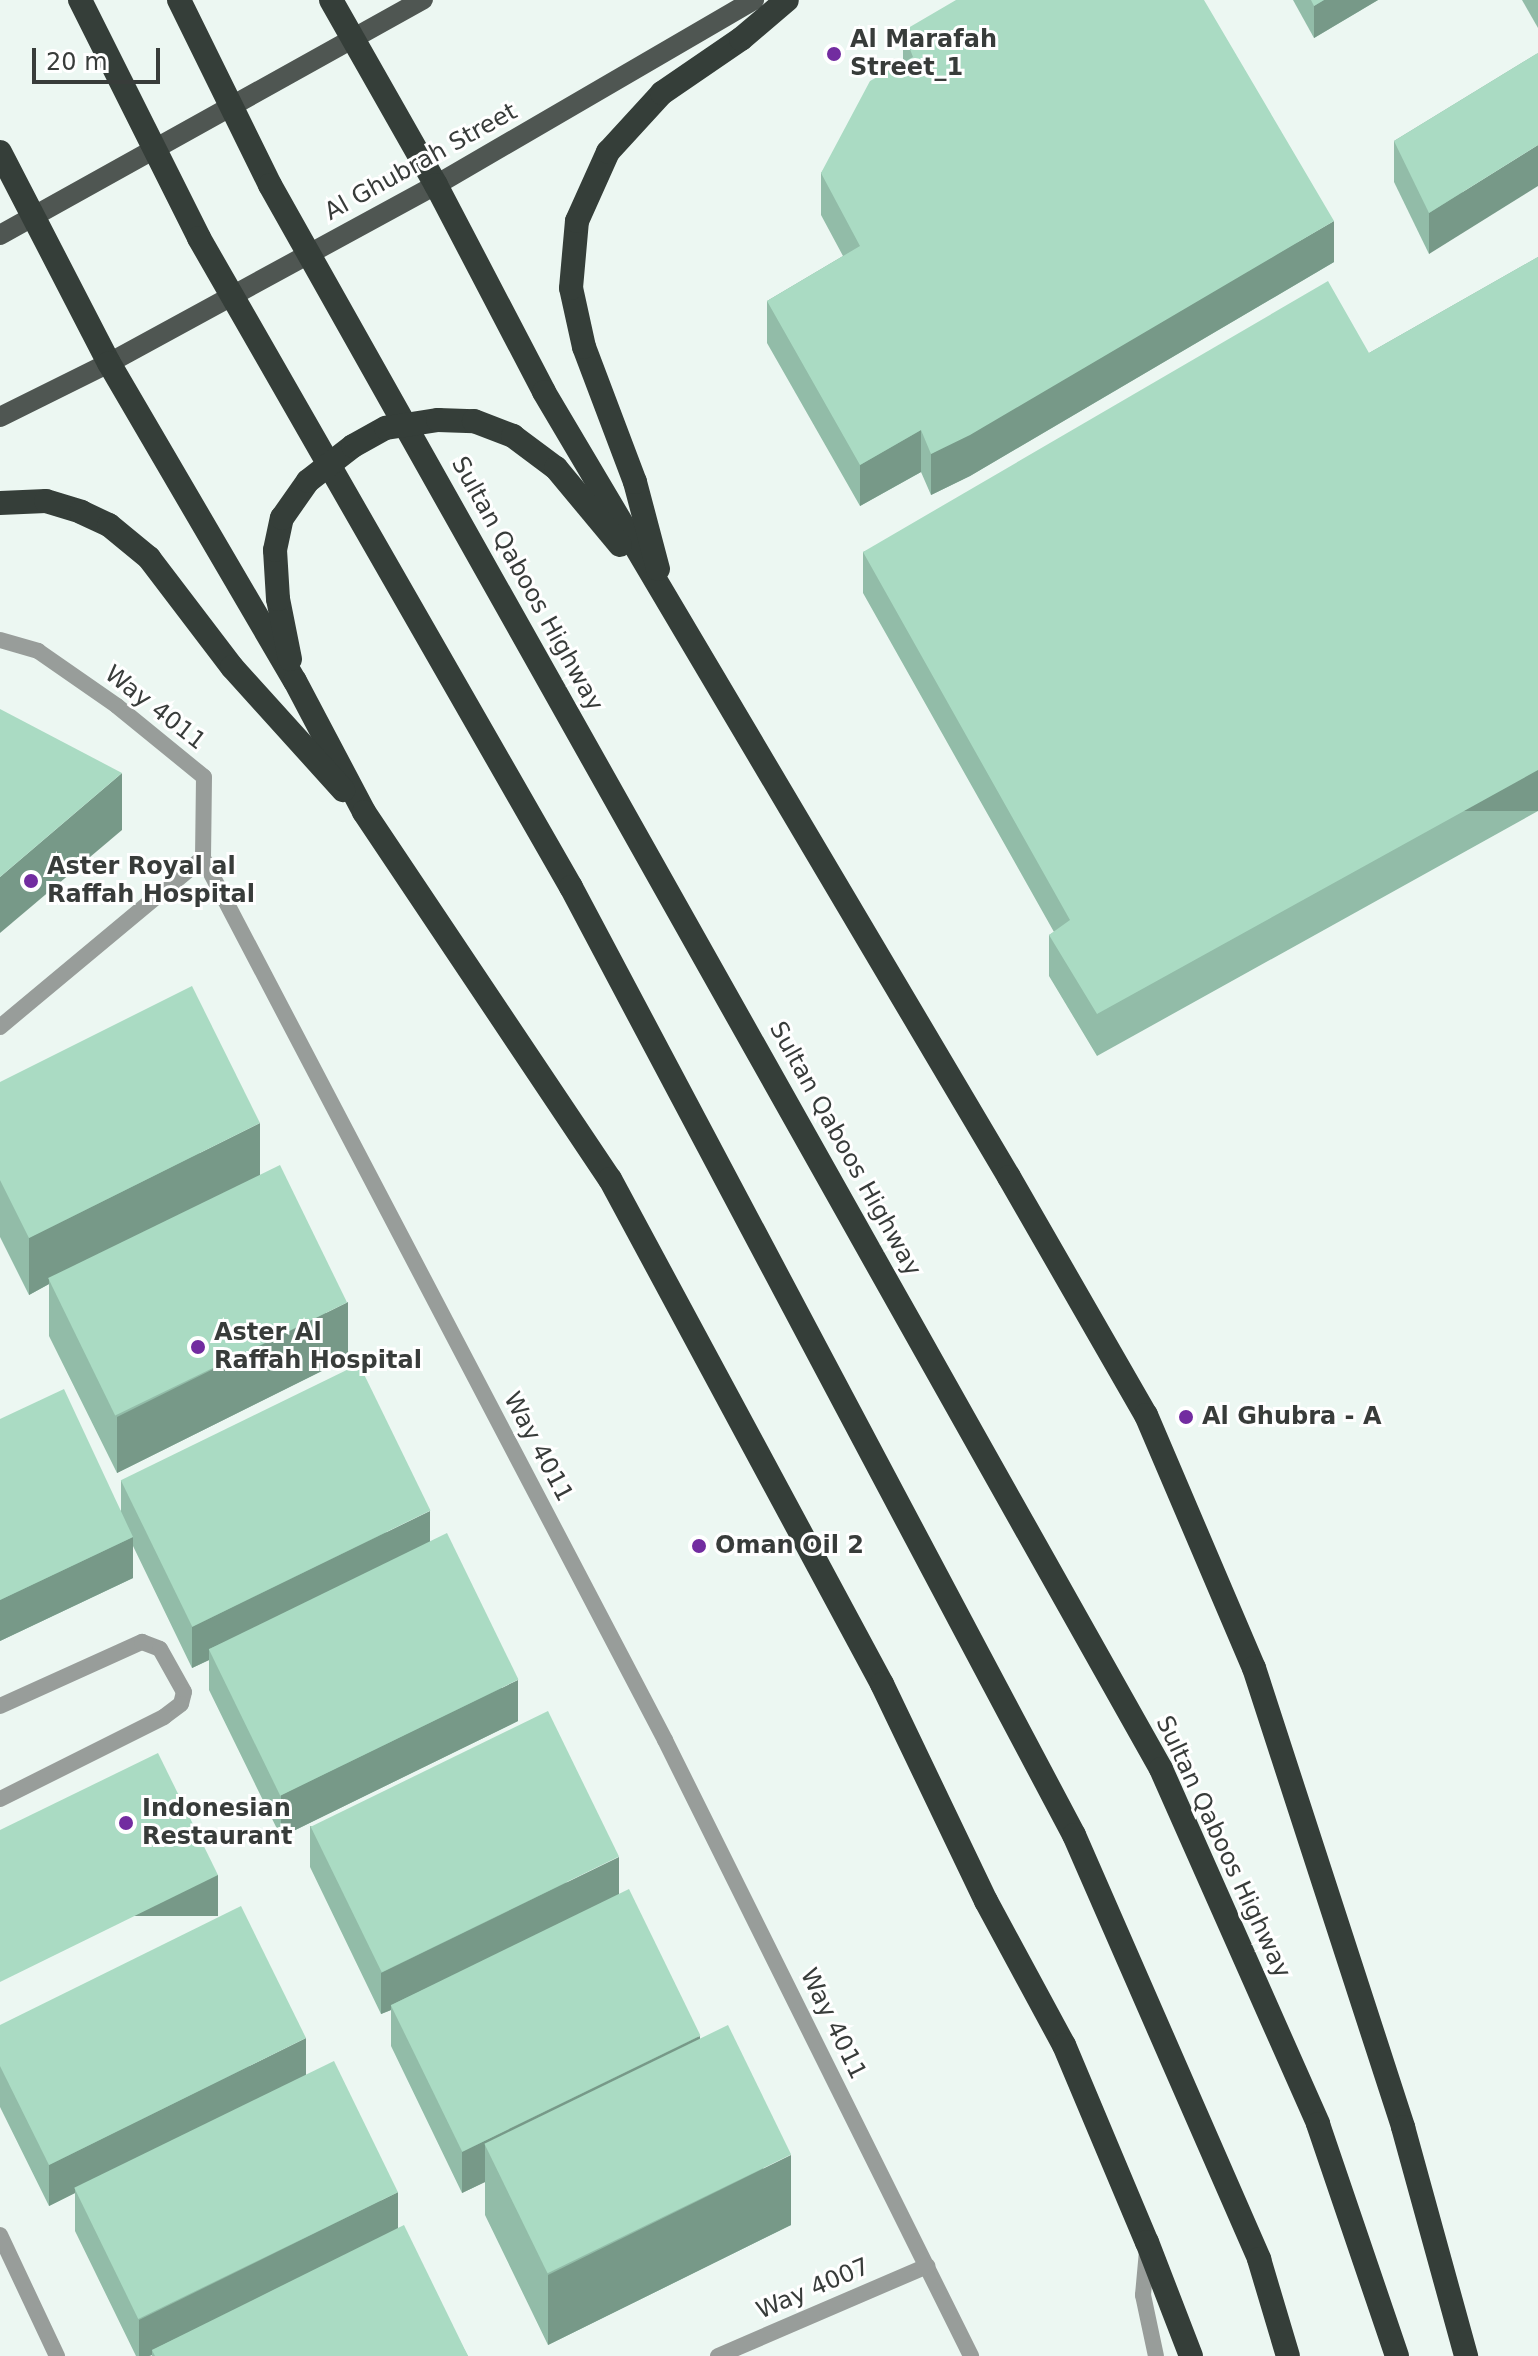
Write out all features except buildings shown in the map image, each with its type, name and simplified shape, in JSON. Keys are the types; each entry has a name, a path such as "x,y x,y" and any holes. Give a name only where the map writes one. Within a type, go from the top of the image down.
{"highway":[{"path":"80,0 199,238 571,887 1074,1835 1259,2259 1288,2356"},
{"name":"Sultan Qaboos Highway","path":"179,0 270,185 1161,1769 1318,2124 1397,2356"},
{"path":"331,0 436,185 544,392 1009,1177 1146,1415 1254,1668 1403,2127 1466,2356"},
{"path":"665,599 635,482 584,347 571,288 577,221 608,152 662,93 741,39 787,0"},
{"path":"0,152 109,363 295,681 364,812 610,1179 882,1684 986,1901 1064,2045 1191,2356"},
{"path":"295,681 278,599 275,550 282,518 308,481 353,446 386,428 438,420 474,421 513,436 556,468 665,599"},
{"path":"0,503 46,501 81,512 109,525 149,558 281,725 364,812"}],"main road":[{"path":"0,235 355,41 423,0"},
{"name":"Al Ghubrah Street","path":"0,417 109,363 436,185 754,0"}],"street":[{"name":"Way 4011","path":"0,640 38,651 117,706 204,777 203,858 665,1740 971,2356"},
{"path":"0,1027 203,858"},
{"path":"0,1706 142,1642 160,1649 184,1692 181,1704 164,1717 0,1799"},
{"path":"0,2235 57,2356"},
{"path":"1147,2242 1143,2295 1156,2356"},
{"name":"Way 4007","path":"718,2356 927,2266"}],"place":[{"name":"Al Marafah Street_1","path":"834,54"},
{"name":"Aster Royal al Raffah Hospital","path":"31,881"},
{"name":"Aster Al Raffah Hospital","path":"198,1347"},
{"name":"Al Ghubra - A","path":"1186,1417"},
{"name":"Oman Oil 2","path":"699,1546"},
{"name":"Indonesian Restaurant","path":"126,1823"}]}
